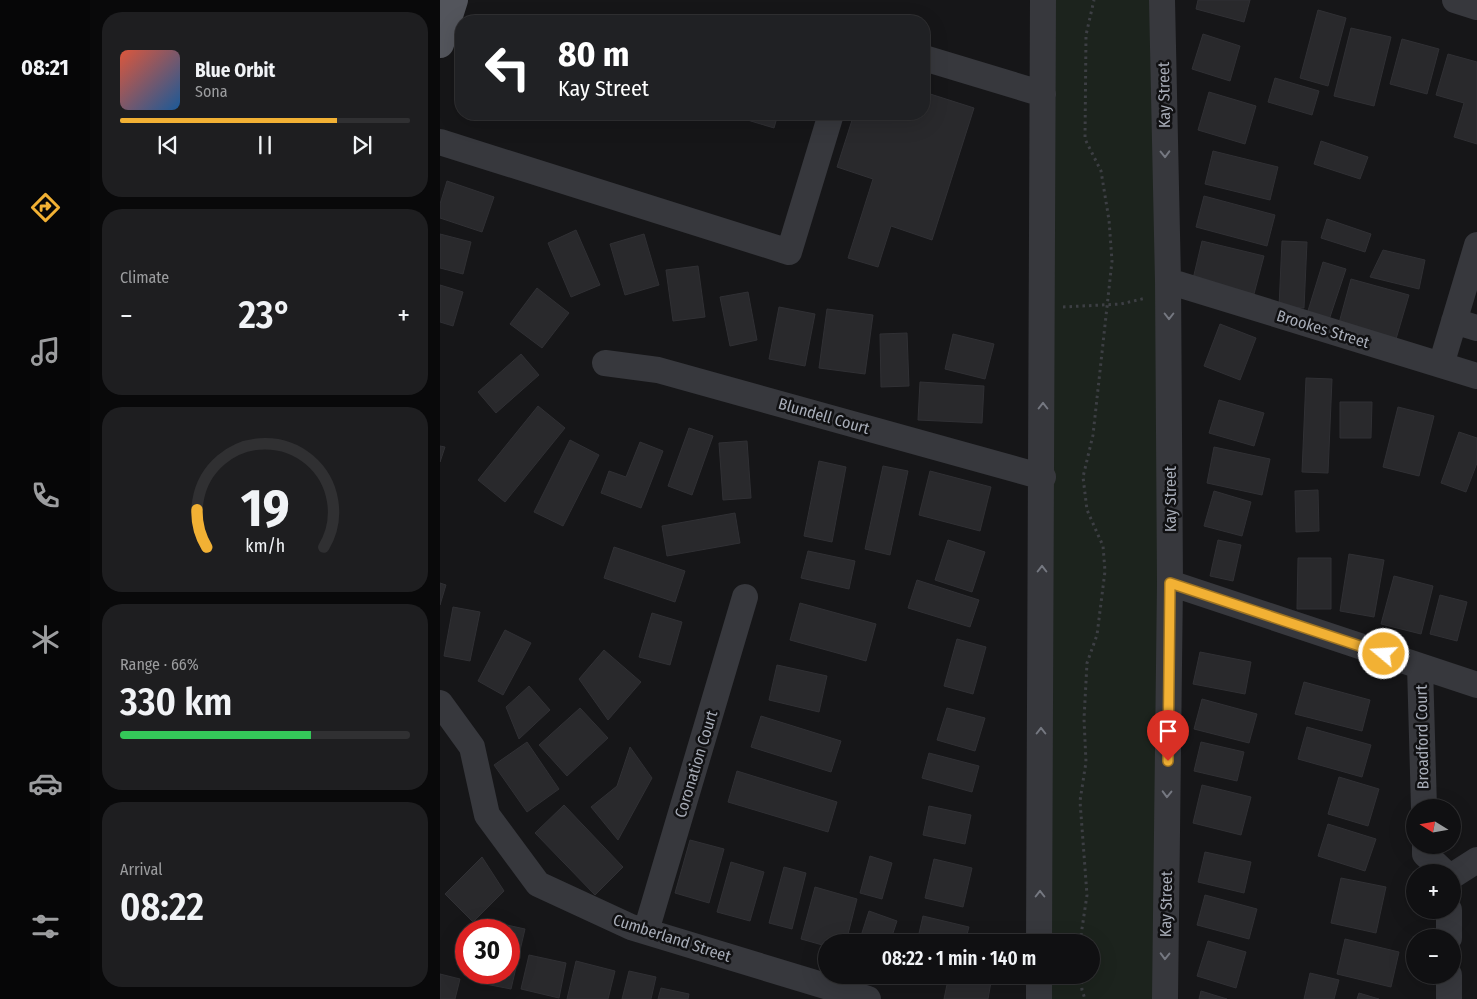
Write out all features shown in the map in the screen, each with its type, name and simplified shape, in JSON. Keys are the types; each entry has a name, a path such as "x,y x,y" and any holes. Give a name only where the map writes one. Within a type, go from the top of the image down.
{"main road":[{"path":"440,44 454,0"}],"street":[{"path":"1039,934 1043,0"},
{"name":"Kay Street","path":"1162,0 1168,281 1170,583 1165,999"},
{"path":"1455,0 1477,7"},
{"path":"930,60 1043,94"},
{"path":"440,142 789,252 829,120"},
{"path":"1441,365 1466,324 1477,244"},
{"name":"Brookes Street","path":"1168,281 1477,376"},
{"name":"Blundell Court","path":"605,364 658,370 1042,477"},
{"name":"Broadford Court","path":"1170,583 1477,685"},
{"name":"Coronation Court","path":"646,931 745,597"},
{"name":"Broadford Court","path":"1420,666 1424,799"},
{"name":"Cumberland Street","path":"440,703 472,747 487,816 538,884 631,927 868,999"},
{"path":"1425,854 1436,864"},
{"path":"1461,870 1477,860"},
{"path":"1039,984 1039,999"},
{"path":"1449,984 1449,999"}],"path":[{"path":"1081,934 1087,895 1080,802 1086,762 1084,719 1087,662 1097,634 1105,571 1103,546 1087,510 1083,477 1093,435 1112,261 1109,220 1101,171 1085,139 1086,35 1094,0"},
{"path":"1043,306 1108,306 1147,298 1168,281"},
{"path":"1082,984 1085,999"}],"shaded area":[{"path":"1043,0 1162,0 1165,999 1039,999 1039,984 1100,984 1100,934 1039,934"}],"building":[{"path":"1198,0 1250,0 1244,22 1196,9"},
{"path":"1318,10 1346,18 1328,86 1300,78"},
{"path":"1351,28 1391,37 1374,106 1334,96"},
{"path":"1203,34 1240,46 1230,81 1192,69"},
{"path":"1402,39 1439,49 1427,94 1390,84"},
{"path":"1448,54 1477,62 1477,144 1454,137 1464,103 1436,95"},
{"path":"1275,78 1319,91 1312,115 1268,102"},
{"path":"1209,92 1256,106 1245,144 1198,130"},
{"path":"930,94 974,108 932,240 891,226 878,267 848,258 873,179 837,167 852,120 930,120"},
{"path":"747,120 776,120 774,128"},
{"path":"1321,141 1368,157 1360,179 1314,164"},
{"path":"1213,151 1278,167 1270,200 1205,184"},
{"path":"447,181 494,197 482,232 440,218 440,204"},
{"path":"1204,196 1275,215 1267,246 1196,227"},
{"path":"1327,219 1371,234 1365,252 1321,238"},
{"path":"576,230 600,285 571,297 548,243"},
{"path":"440,234 471,242 463,274 440,268"},
{"path":"644,234 659,285 625,295 610,244"},
{"path":"1202,241 1264,256 1254,294 1193,279"},
{"path":"1282,241 1307,242 1304,308 1279,307"},
{"path":"1383,250 1425,260 1419,289 1370,277"},
{"path":"1323,262 1346,269 1329,320 1307,314"},
{"path":"698,266 705,317 673,321 666,270"},
{"path":"1351,279 1409,295 1396,339 1339,323"},
{"path":"440,285 463,292 453,326 440,322"},
{"path":"537,288 569,313 542,348 510,324"},
{"path":"748,292 757,340 730,346 720,297"},
{"path":"779,307 815,314 805,366 769,359"},
{"path":"827,309 873,315 865,374 819,368"},
{"path":"1220,324 1256,338 1240,380 1204,366"},
{"path":"907,333 909,386 881,387 880,334"},
{"path":"953,334 994,344 985,379 945,369"},
{"path":"521,354 539,375 496,413 478,392"},
{"path":"1306,378 1332,379 1328,473 1302,472"},
{"path":"920,382 984,386 982,423 918,420"},
{"path":"1219,400 1264,413 1254,446 1209,433"},
{"path":"1340,402 1372,402 1371,438 1340,438"},
{"path":"538,406 565,428 505,502 478,480"},
{"path":"1398,407 1434,416 1419,476 1383,467"},
{"path":"689,428 713,436 692,495 668,486"},
{"path":"1459,432 1477,438 1477,463 1466,492 1441,483"},
{"path":"570,440 599,455 563,526 534,512"},
{"path":"747,441 751,498 723,500 719,443"},
{"path":"640,442 663,451 641,508 601,493 609,471 626,477"},
{"path":"440,446 445,447 440,462"},
{"path":"1214,447 1270,459 1262,495 1207,483"},
{"path":"819,461 846,467 832,542 804,536"},
{"path":"883,466 908,471 890,555 865,549"},
{"path":"930,471 991,487 980,531 919,515"},
{"path":"1318,490 1319,531 1296,532 1295,491"},
{"path":"1214,491 1251,502 1242,536 1204,526"},
{"path":"735,513 740,543 667,556 662,526"},
{"path":"948,540 985,552 972,592 935,580"},
{"path":"1218,540 1241,545 1233,581 1210,576"},
{"path":"614,547 685,571 675,602 604,578"},
{"path":"808,551 855,561 849,589 801,578"},
{"path":"1349,554 1384,560 1374,617 1340,611"},
{"path":"1298,558 1331,558 1331,609 1297,609"},
{"path":"1394,576 1433,586 1421,634 1381,624"},
{"path":"917,580 979,600 970,627 908,608"},
{"path":"440,583 446,585 440,605"},
{"path":"1440,595 1467,602 1457,641 1430,634"},
{"path":"800,603 876,624 866,661 790,640"},
{"path":"453,607 480,612 470,661 444,656"},
{"path":"652,613 682,622 670,665 639,657"},
{"path":"505,630 531,643 503,695 478,681"},
{"path":"957,639 986,647 973,694 944,686"},
{"path":"604,650 641,682 608,720 579,679"},
{"path":"1200,652 1251,662 1245,694 1193,684"},
{"path":"777,665 827,676 819,712 769,700"},
{"path":"1304,682 1370,700 1362,731 1295,714"},
{"path":"529,686 550,710 519,739 506,707"},
{"path":"1202,699 1257,714 1249,743 1194,729"},
{"path":"580,708 608,738 567,776 539,745"},
{"path":"947,708 985,718 975,751 937,740"},
{"path":"761,716 841,741 831,772 751,747"},
{"path":"1307,727 1371,745 1362,777 1298,759"},
{"path":"527,742 559,789 527,812 494,765"},
{"path":"1201,742 1244,752 1237,781 1194,771"},
{"path":"630,747 652,778 618,840 591,807 617,786"},
{"path":"929,753 979,766 972,792 922,778"},
{"path":"737,771 837,802 828,832 728,802"},
{"path":"1339,777 1379,789 1368,826 1328,814"},
{"path":"1202,785 1251,797 1241,835 1193,823"},
{"path":"564,805 623,867 595,895 535,833"},
{"path":"929,806 971,815 965,844 923,835"},
{"path":"1328,824 1376,839 1365,871 1318,856"},
{"path":"690,840 724,849 709,903 675,893"},
{"path":"1205,852 1251,862 1244,893 1198,882"},
{"path":"870,856 892,863 882,899 860,893"},
{"path":"482,857 504,891 476,919 470,919 445,894"},
{"path":"934,859 972,868 963,907 925,898"},
{"path":"731,862 764,872 750,921 717,912"},
{"path":"784,867 806,873 792,929 769,923"},
{"path":"1341,878 1386,887 1376,933 1331,923"},
{"path":"815,887 857,899 848,934 818,934 818,944 801,939"},
{"path":"1205,895 1257,909 1249,939 1197,925"},
{"path":"869,911 897,921 893,934 862,934"},
{"path":"923,916 969,927 967,934 919,934"},
{"path":"520,928 525,929 520,950"},
{"path":"1345,939 1399,952 1391,987 1337,974"},
{"path":"1208,941 1246,952 1236,988 1197,976"},
{"path":"529,955 566,963 559,998 521,989"},
{"path":"576,961 615,971 608,999 567,999"},
{"path":"629,971 656,977 651,999 622,999"},
{"path":"1310,973 1339,980 1334,999 1304,999"},
{"path":"440,974 455,978 455,984 459,984 455,999 440,999"},
{"path":"485,984 512,984 511,989"},
{"path":"947,984 991,984 988,999 944,999"},
{"path":"661,988 689,994 688,999 658,999"},
{"path":"1201,991 1227,999 1199,999"},
{"path":"1359,993 1379,999 1357,999"}],"route":[{"path":"1168,761 1170,583 1384,654"}]}
